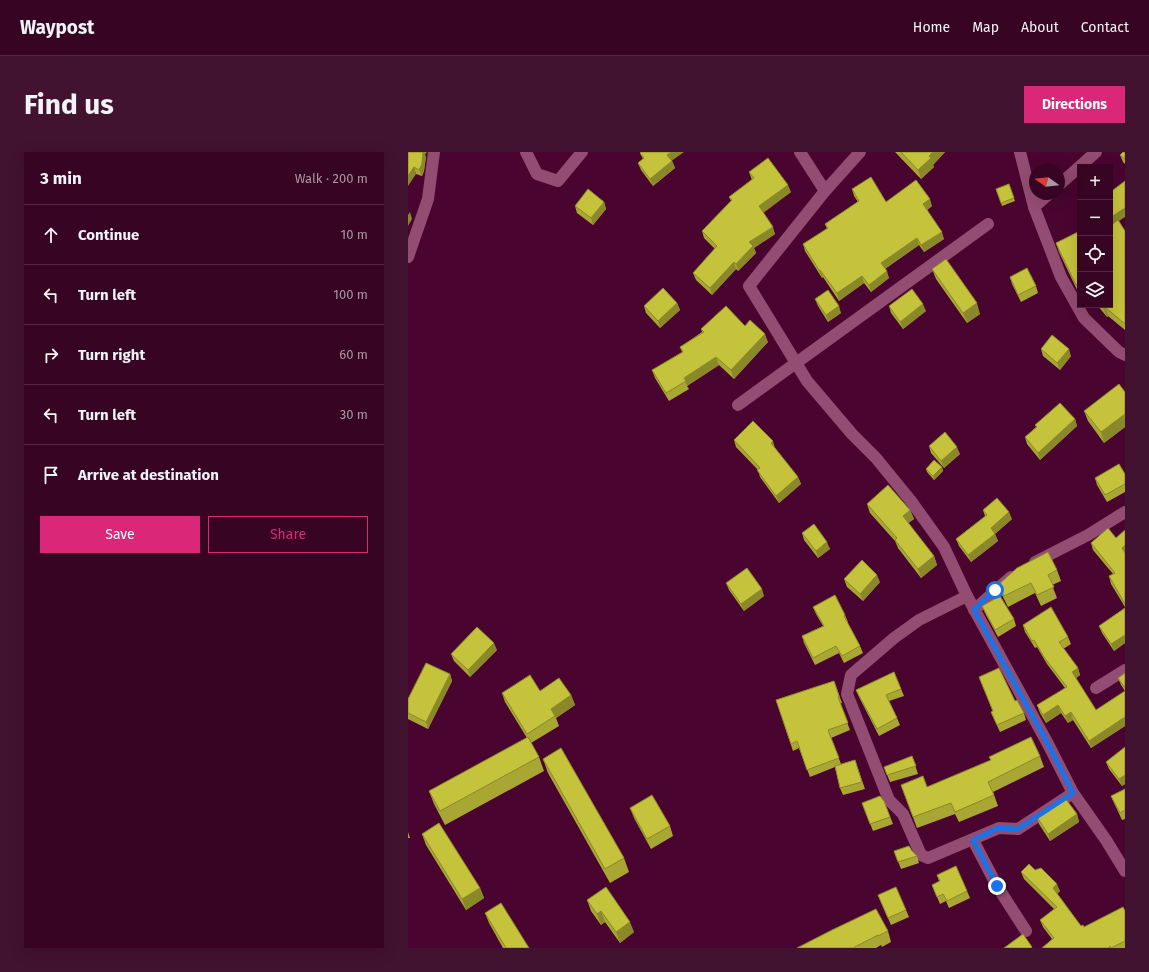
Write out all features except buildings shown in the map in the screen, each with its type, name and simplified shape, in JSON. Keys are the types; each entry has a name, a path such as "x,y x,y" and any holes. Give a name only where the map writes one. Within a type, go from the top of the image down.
{"street":[{"path":"408,257 428,199 434,152"},
{"path":"526,152 537,174 558,181 582,152"},
{"path":"800,152 824,191"},
{"path":"860,152 824,191 749,286 807,381 852,434 876,458 911,501 944,548 974,610 1048,744 1073,793 1106,840 1125,871"},
{"path":"1020,152 1034,207 1061,277 1084,318 1125,356"},
{"path":"1065,180 1096,152"},
{"path":"1034,207 1042,200"},
{"path":"738,405 988,224"},
{"path":"974,610 1017,572 1088,535 1125,512"},
{"path":"967,596 919,620 894,638 851,675 847,694 889,800 903,814 920,855 928,858 999,828 1018,829 1073,793"},
{"path":"1096,688 1125,670"},
{"path":"973,840 997,886 1026,931"}],"route":[{"path":"995,590 974,610 1048,744 1073,793 1018,829 999,828 973,840 997,886"}]}
